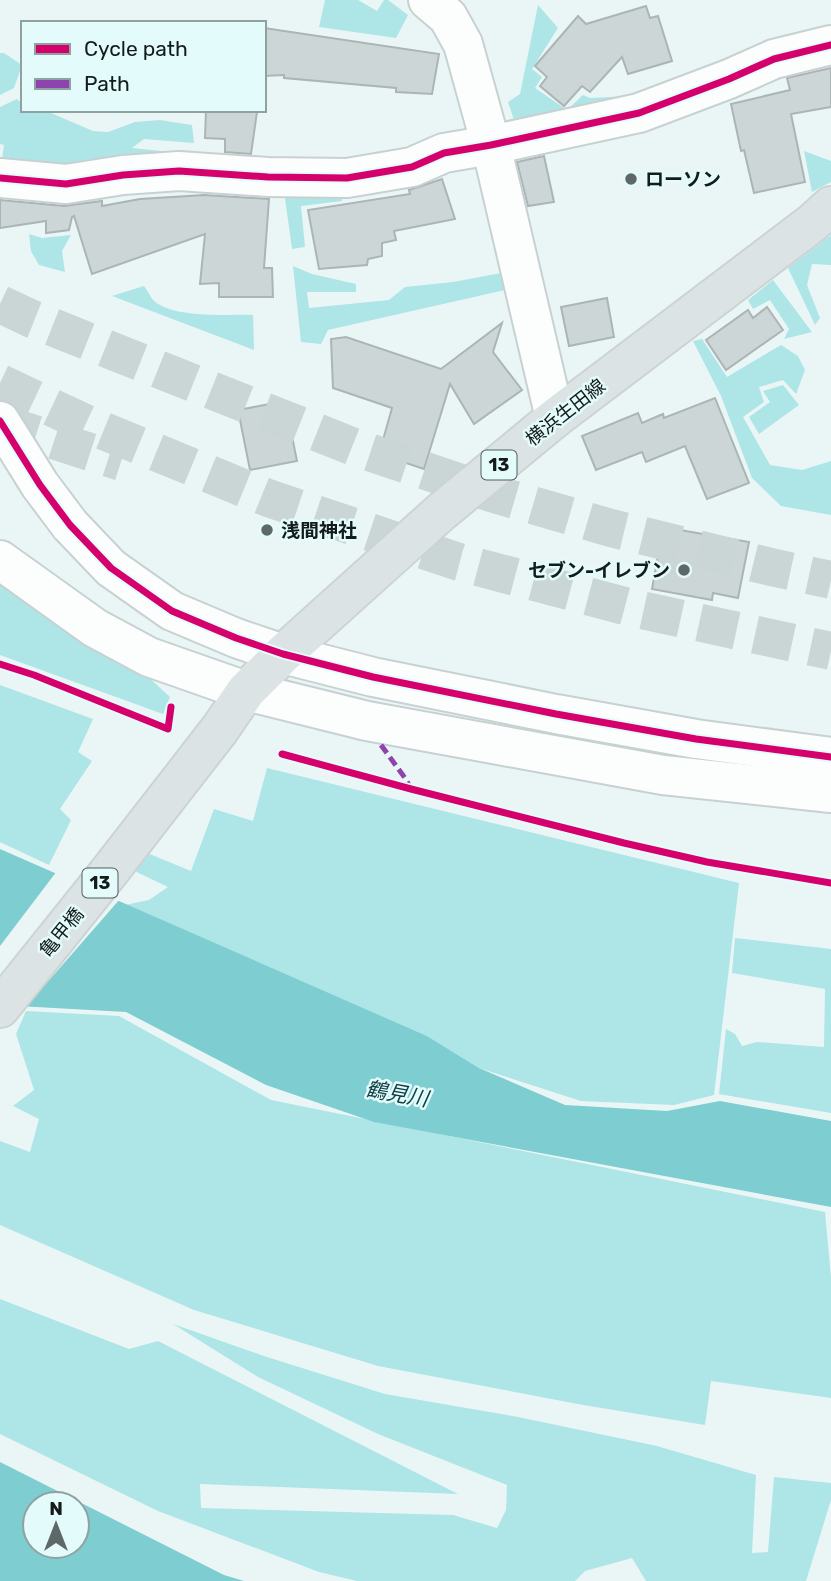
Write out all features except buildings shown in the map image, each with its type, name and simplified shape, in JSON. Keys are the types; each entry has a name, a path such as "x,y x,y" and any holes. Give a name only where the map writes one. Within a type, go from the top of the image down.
{"main road":[{"name":"横浜生田線","path":"198,757 246,691 284,653 441,512 555,418 831,206"},
{"name":"亀甲橋","path":"0,1008 110,872 198,757"}],"street":[{"path":"428,0 448,17 463,44 491,145 555,418"},
{"path":"0,178 66,184 179,171 268,177 347,178 412,167 444,153 639,113 774,59 831,45"},
{"path":"0,421 40,485 71,525 111,568 172,611 236,638 373,677 696,739 829,784"},
{"path":"0,560 95,628 149,657 246,691 367,722 663,775 829,784"}],"shaded area":[{"path":"325,0 358,0 377,11 384,0 388,0 408,15 396,38 319,27"},
{"path":"538,5 558,28 532,69 542,77 535,88 567,110 583,95 590,98 668,94 517,129 508,102 520,94"},
{"path":"0,53 4,53 21,64 21,68 14,88 0,95"},
{"path":"17,99 21,102 21,112 51,113 93,131 108,132 135,122 160,120 192,125 194,143 144,139 132,148 201,155 202,165 1,166 4,145 0,144 0,107"},
{"path":"804,151 831,161 831,182 812,192"},
{"path":"284,191 342,191 342,201 301,206 305,247 292,249"},
{"path":"29,234 42,238 71,235 62,251 65,272 39,265 31,251"},
{"path":"831,235 831,265 812,264 807,285 820,318 815,325 788,268"},
{"path":"293,266 312,274 356,284 356,292 307,292 309,308 389,300 405,287 501,273 505,290 328,330 321,344 301,342"},
{"path":"773,280 812,332 784,339 789,329 770,300 753,309 748,300"},
{"path":"144,286 153,300 173,310 201,314 253,315 254,350 112,296"},
{"path":"702,339 727,377 781,345 798,356 805,370 796,394 783,380 759,387 764,402 743,417 770,465 802,470 831,461 831,515 781,506 752,478 721,396 693,341"},
{"path":"783,385 799,405 759,434 749,417 770,402 763,391"},
{"path":"0,577 123,654 170,697 163,714 0,655"},
{"path":"0,685 93,719 78,752 92,761 60,809 71,820 49,865 0,842"},
{"path":"267,768 739,883 714,1095 674,1105 581,1101 479,1068 427,1036 125,905 149,900 168,887 124,866 135,848 191,871 214,809 253,821"},
{"path":"735,938 831,949 831,1113 719,1094 726,1029 735,1034 742,1046 757,1042 824,1047 825,989 732,973"},
{"path":"26,1011 119,1016 271,1100 825,1212 831,1277 831,1398 711,1381 705,1425 378,1366 194,1310 0,1225 0,1141 30,1152 39,1119 13,1106 34,1090 16,1034"},
{"path":"0,1299 129,1349 158,1341 458,1494 200,1484 201,1508 453,1515 497,1528 506,1510 507,1485 378,1434 258,1377 173,1324 385,1394 518,1417 657,1446 756,1475 752,1553 768,1552 774,1477 831,1483 831,1500 806,1581 646,1581 632,1558 585,1571 575,1581 357,1581 319,1572 158,1511 0,1434"}],"water":[{"name":"鶴見川","path":"0,849 427,1036 479,1068 565,1105 667,1111 720,1101 831,1121 831,1207 374,1122 266,1085 126,1012 0,1005"},
{"path":"0,1462 56,1490 21,1490 21,1560 91,1560 91,1508 224,1575 244,1581 0,1581"}],"pier":[{"path":"57,871 120,899 24,1009 0,1008 0,946"}],"tunnel":[{"path":"0,304 354,447 491,493 611,528 831,580"},
{"path":"0,383 89,425 268,498 459,562 632,608 831,651"},
{"path":"0,423 121,462"}],"marked path":[{"path":"381,745 411,789"}],"cycle path":[{"path":"0,178 66,184 123,175 179,171 268,177 347,178 412,167 444,153 639,113 774,59 831,45"},
{"path":"0,421 40,485 70,525 111,568 172,611 236,638 283,654 373,677 556,714 696,739 831,757"},
{"path":"0,664 168,729 171,707"},
{"path":"282,754 624,843 707,862 831,883"}],"place":[{"name":"ローソン","path":"631,179"},
{"name":"浅間神社","path":"267,530"},
{"name":"セブン-イレブン","path":"684,570"}]}
